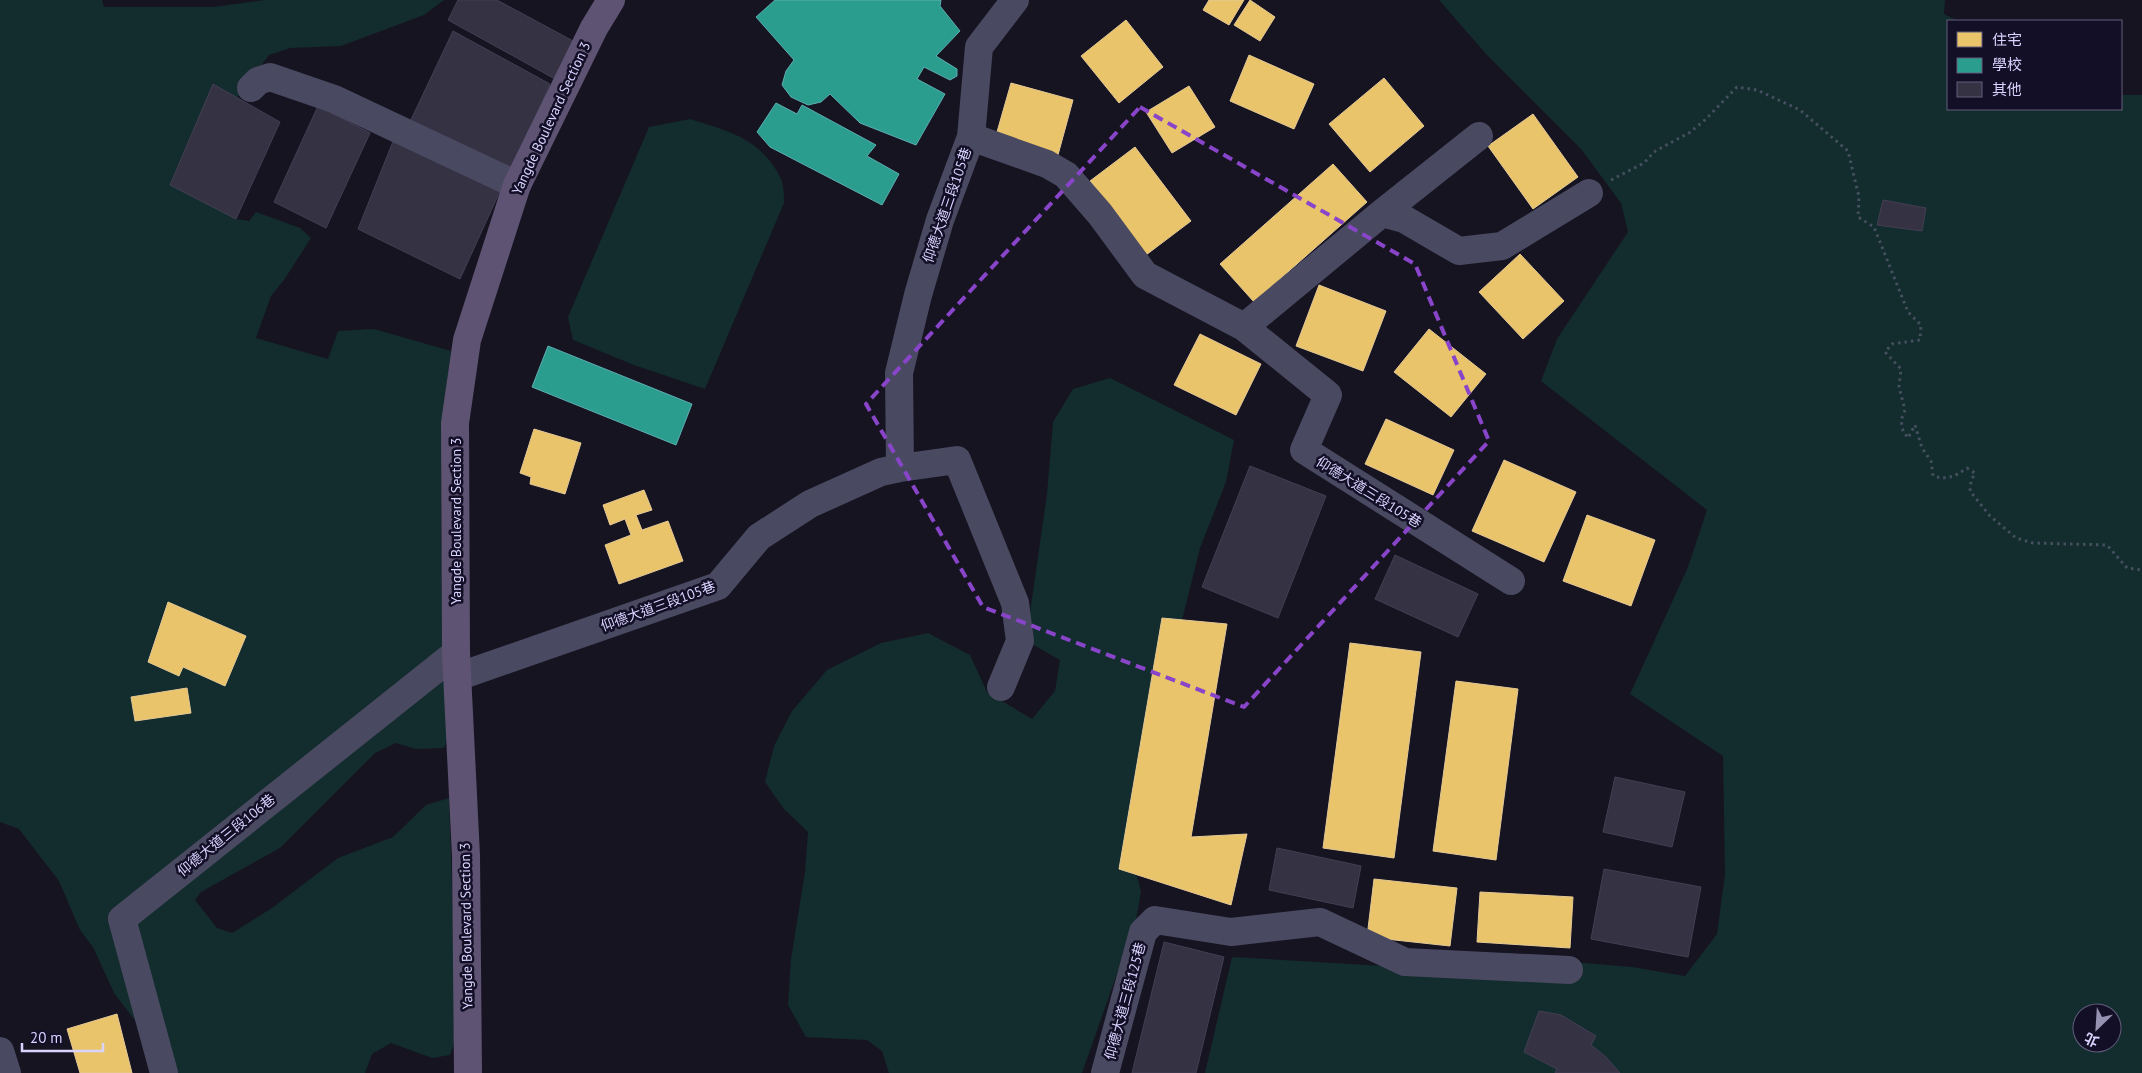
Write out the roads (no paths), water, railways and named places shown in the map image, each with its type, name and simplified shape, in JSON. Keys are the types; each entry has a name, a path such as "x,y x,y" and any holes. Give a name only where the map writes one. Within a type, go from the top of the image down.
{"main road":[{"name":"Yangde Boulevard Section 3","path":"468,1073 466,856 457,665 456,423 467,340 518,185 594,28 603,3"}],"lane":[{"path":"971,137 979,47 1014,0"},
{"path":"251,88 258,81 270,78 334,99 518,185"},
{"path":"1244,327 1479,136"},
{"name":"仰德大道三段105巷","path":"457,665 718,586 759,537 810,504 872,476 900,468 899,373 918,295 940,220 971,137 1046,164 1066,175 1100,214 1145,275 1244,327 1328,395 1304,450 1512,581"},
{"path":"1382,213 1404,219 1459,251 1502,246 1589,193"},
{"path":"900,468 957,460 1015,603 1020,641 1001,687"},
{"name":"仰德大道三段106巷","path":"164,1073 122,919 457,665"},
{"name":"仰德大道三段125巷","path":"1105,1073 1144,932 1155,920 1231,932 1320,922 1405,962 1569,970"},
{"path":"0,1051 8,1073"}]}
